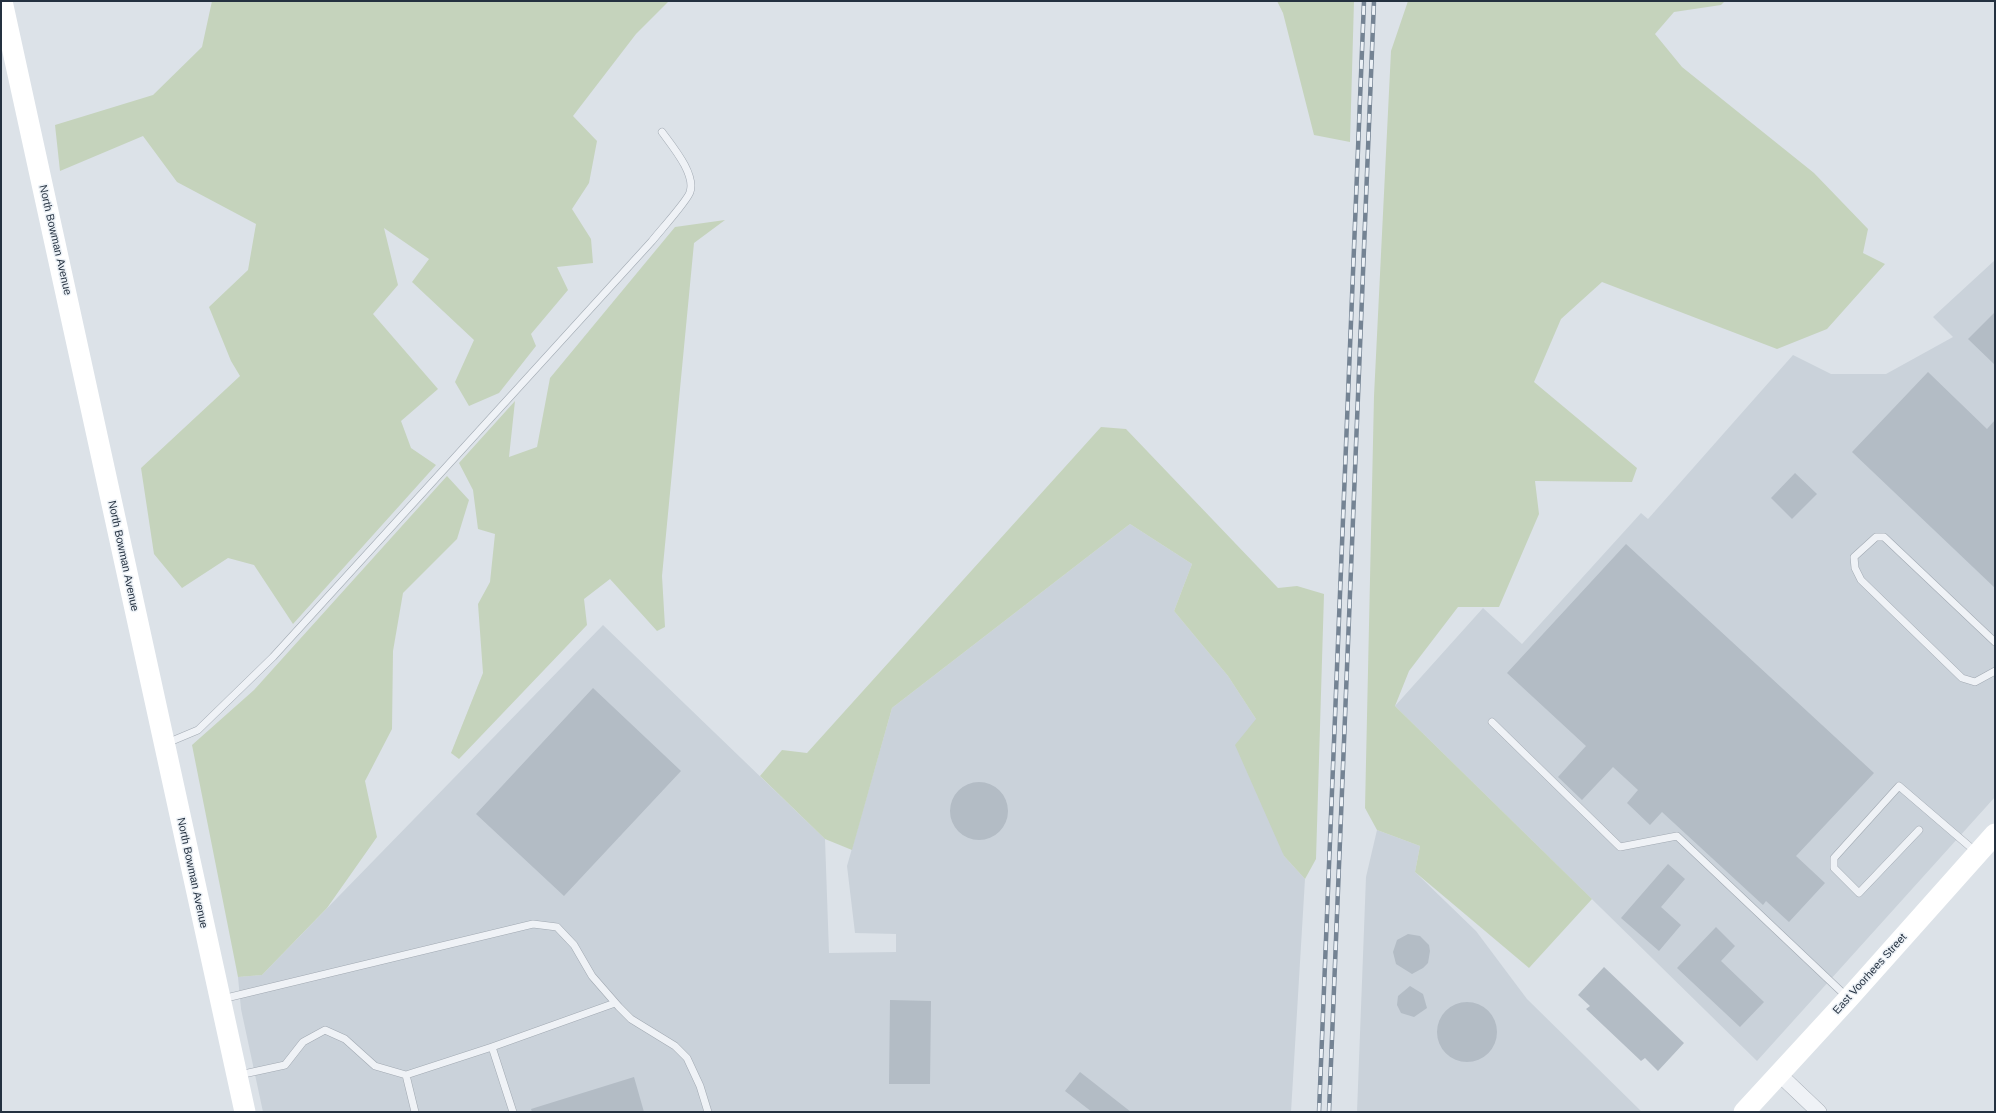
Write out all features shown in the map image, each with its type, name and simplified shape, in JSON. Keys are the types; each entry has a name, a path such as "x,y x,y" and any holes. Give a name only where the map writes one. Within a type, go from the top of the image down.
{"street":[{"name":"North Bowman Avenue","path":"2,1 4,26 88,390 163,744 245,1112"},
{"name":"East Voorhees Street","path":"1744,1112 1848,999 1995,834"},
{"path":"1779,1074 1819,1112"}],"lane":[{"path":"163,744 198,730 273,657 652,241 690,193 691,180 683,164 662,132"},
{"path":"1995,642 1884,537 1876,537 1854,557 1855,568 1861,580 1962,678 1975,682 1995,671"},
{"path":"1492,722 1620,847 1677,836 1848,999"},
{"path":"1919,830 1859,893 1834,868 1834,858 1899,786 1978,853"},
{"path":"220,1000 533,924 557,927 574,945 592,976 615,1003 631,1019 675,1046 687,1058 700,1086 708,1112"},
{"path":"236,1076 285,1065 303,1042 326,1030 345,1039 375,1066 406,1074 492,1047 615,1003"},
{"path":"492,1047 513,1112"},
{"path":"406,1074 415,1112"}],"shaded area":[{"path":"1995,260 1995,797 1757,1061 1395,706 1483,608 1522,644 1641,513 1648,519 1793,355 1831,374 1886,374 1953,337 1933,317"},
{"path":"1130,524 1192,564 1174,611 1228,676 1256,719 1284,856 1305,879 1291,1112 263,1112 241,1009 238,977 262,975 603,625 825,839 829,953 896,952 896,934 855,933 847,866 892,708"},
{"path":"1377,830 1420,846 1415,872 1476,931 1527,999 1642,1112 1357,1112 1366,877"}],"green space":[{"path":"212,1 669,1 636,34 573,116 597,141 589,183 572,209 591,239 593,263 557,267 568,290 531,334 536,346 499,393 469,406 455,382 474,340 412,282 429,259 384,228 398,285 373,314 438,389 401,421 411,448 436,465 293,624 254,565 228,558 182,588 154,554 141,468 240,376 231,361 209,307 248,270 256,224 177,182 143,136 60,171 55,125 153,95 202,47"},
{"path":"1277,1 1354,1 1350,142 1314,135 1283,13"},
{"path":"1408,1 1725,1 1721,5 1674,12 1655,34 1682,67 1814,173 1868,229 1863,253 1885,264 1827,329 1777,349 1602,282 1561,319 1534,382 1637,468 1632,482 1535,481 1539,514 1499,607 1458,607 1409,671 1395,706 1592,899 1529,968 1415,872 1420,846 1377,830 1365,808 1374,396 1391,51"},
{"path":"725,220 694,243 662,576 665,627 657,631 610,579 584,599 587,625 459,759 451,753 483,673 478,604 490,582 495,534 478,529 473,490 459,463 515,401 509,457 537,447 550,378 675,227"},
{"path":"1101,427 1126,429 1278,588 1297,586 1324,594 1316,859 1305,879 1284,856 1235,745 1256,719 1228,676 1174,611 1192,564 1130,524 892,708 852,850 825,839 760,776 782,750 807,753"},
{"path":"447,476 469,500 457,539 403,593 393,651 392,729 365,781 377,837 327,908 262,975 238,977 192,745 254,690"}],"building":[{"path":"1995,312 1995,365 1968,339"},
{"path":"1928,372 1987,429 1995,420 1995,588 1852,452"},
{"path":"1795,473 1817,494 1792,519 1771,498"},
{"path":"1626,544 1874,773 1796,856 1825,883 1789,922 1766,901 1763,905 1662,812 1650,825 1627,803 1638,790 1613,767 1582,800 1558,777 1586,746 1507,673"},
{"path":"593,688 681,771 564,896 476,814"},
{"path":"979,782 995,787 1003,795 1008,811 1003,827 995,835 979,840 963,835 955,827 950,811 955,795 963,787"},
{"path":"1668,864 1685,879 1661,907 1681,925 1659,951 1621,918"},
{"path":"1716,927 1735,946 1721,961 1764,1002 1740,1027 1677,968"},
{"path":"1408,934 1420,936 1429,945 1430,951 1428,963 1423,968 1412,974 1396,964 1393,952 1397,940"},
{"path":"1604,967 1684,1043 1658,1071 1645,1058 1641,1061 1586,1009 1590,1006 1578,995"},
{"path":"1410,986 1423,994 1427,1008 1414,1017 1401,1013 1397,1005 1398,996"},
{"path":"890,1000 931,1001 930,1084 889,1084"},
{"path":"1467,1002 1484,1007 1492,1015 1497,1032 1492,1049 1484,1057 1467,1062 1450,1057 1442,1049 1437,1032 1442,1015 1450,1007"},
{"path":"1080,1072 1131,1112 1092,1112 1065,1091"},
{"path":"634,1077 644,1112 532,1112 531,1109"}],"railway":[{"path":"1319,1112 1364,1"},
{"path":"1329,1112 1374,1"}]}
